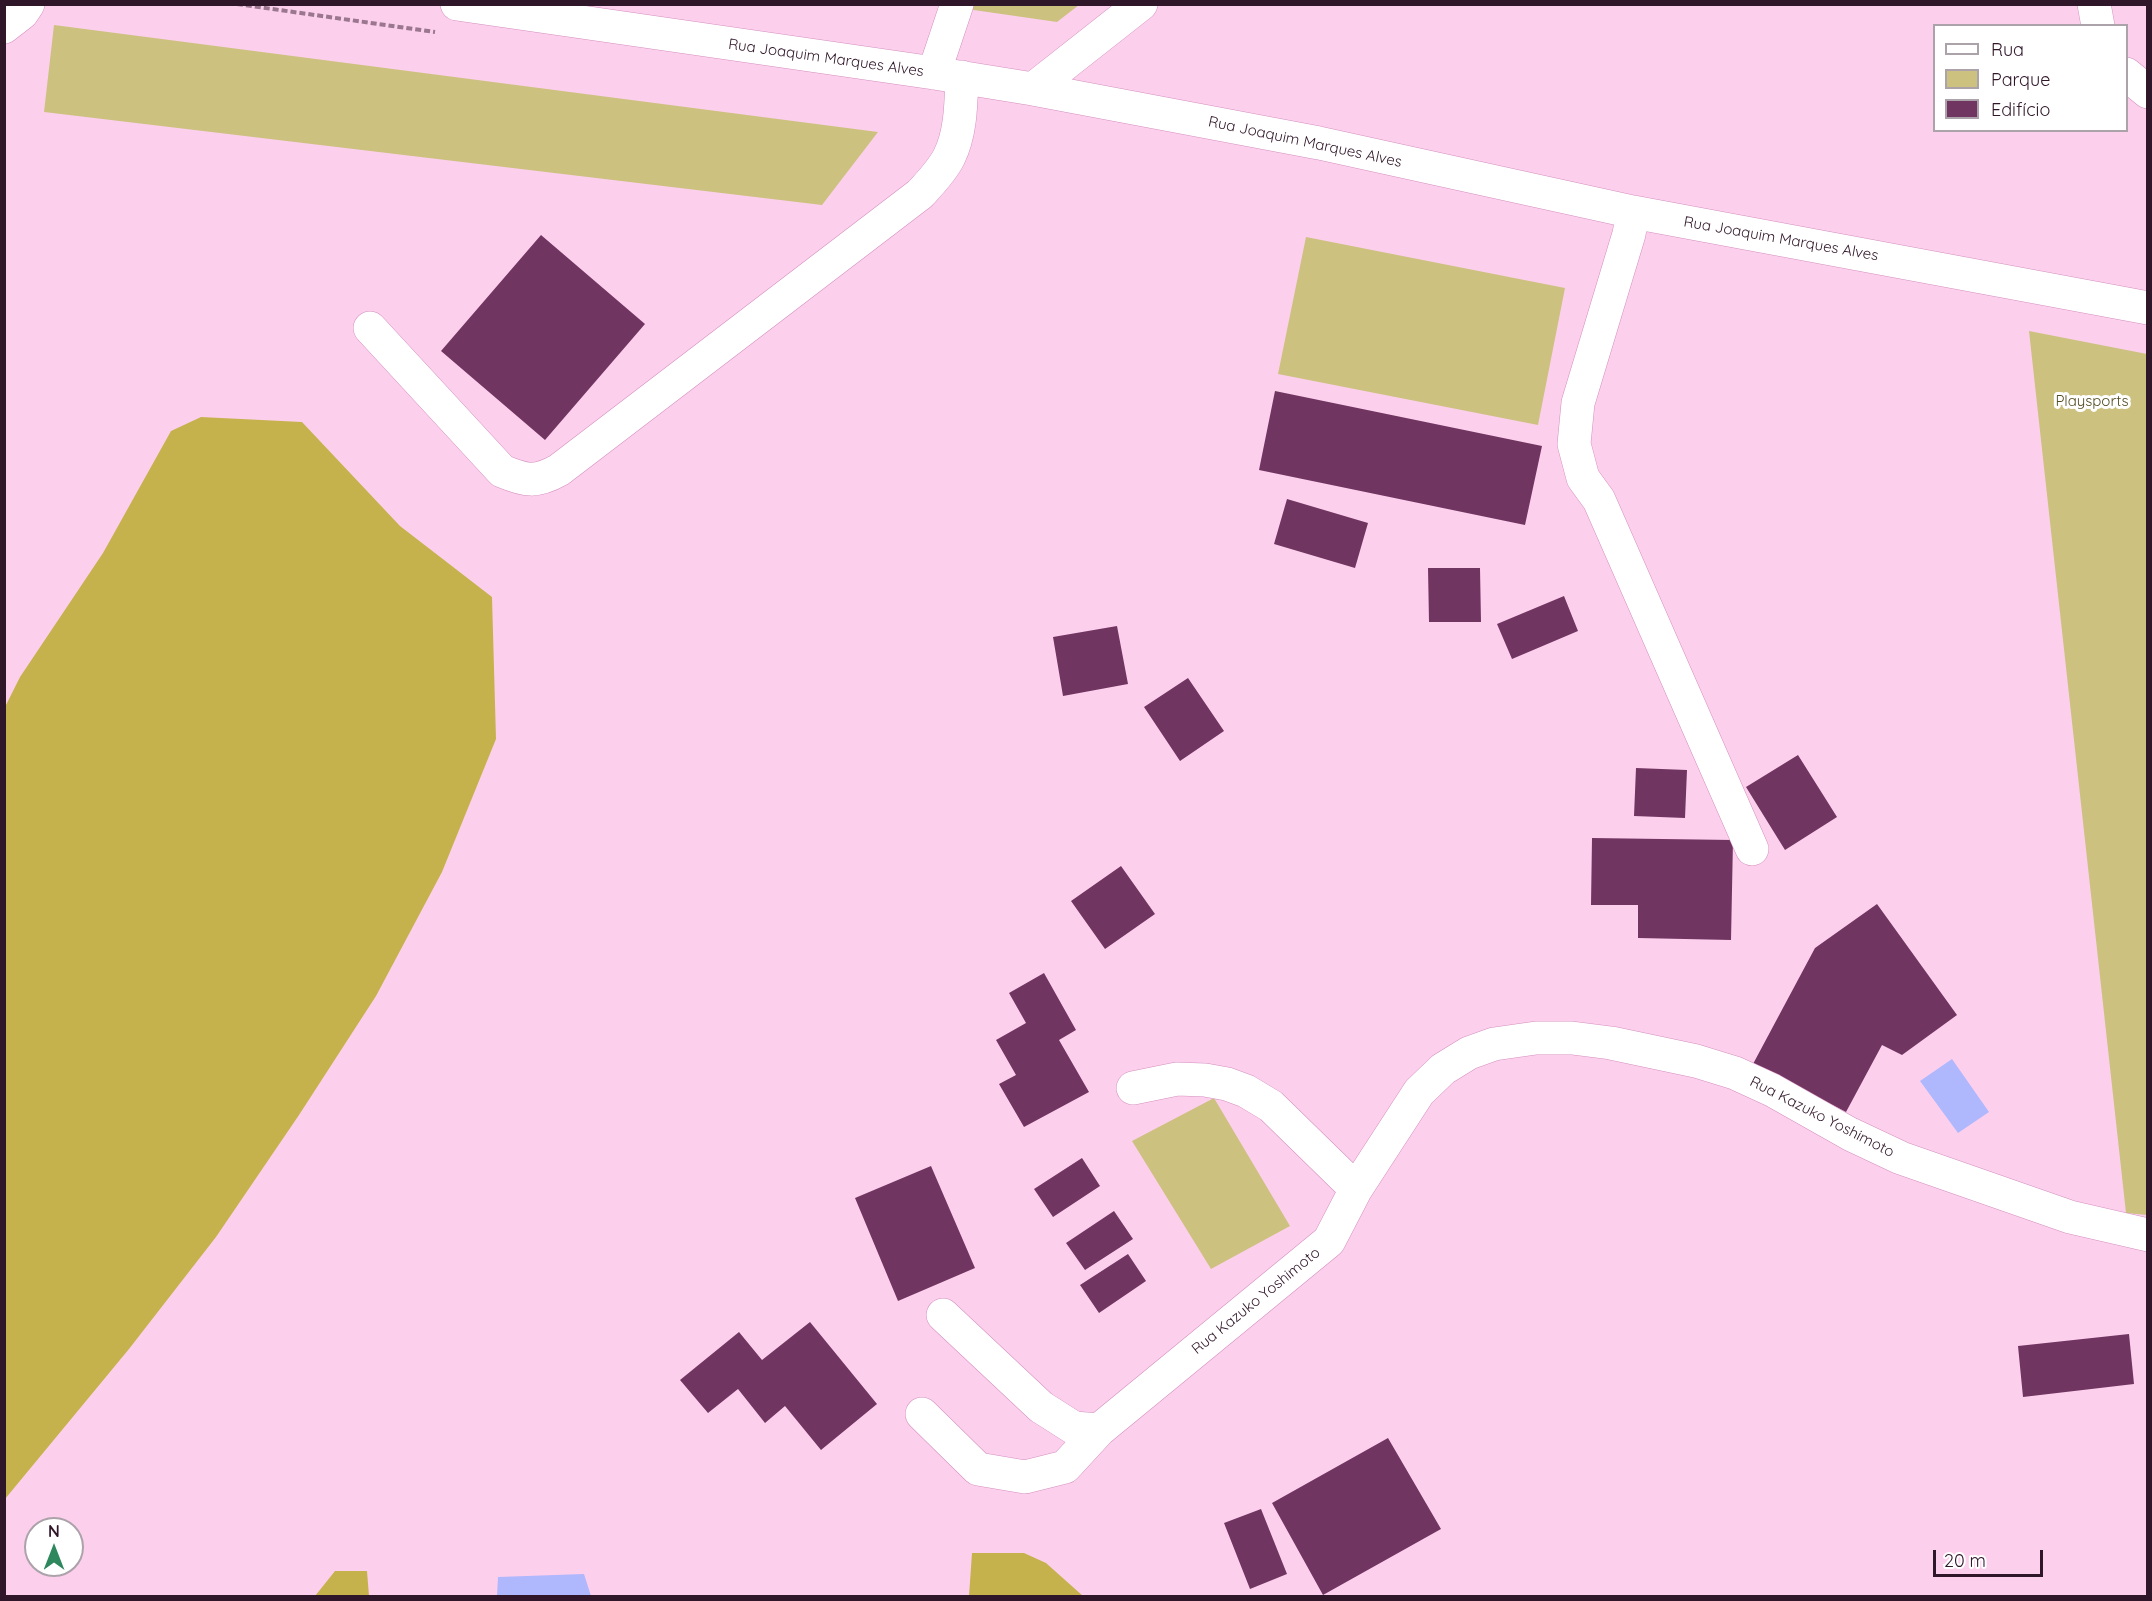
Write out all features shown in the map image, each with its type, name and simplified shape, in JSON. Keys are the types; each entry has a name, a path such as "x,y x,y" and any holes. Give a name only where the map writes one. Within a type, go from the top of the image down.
{"street":[{"path":"4,27 22,13 28,4"},
{"name":"Rua Joaquim Marques Alves","path":"457,4 1033,89 1319,143 1633,212 2148,308"},
{"path":"370,328 502,471 533,480 546,477 559,470 920,194 949,157 957,135 961,106 948,75 957,4"},
{"path":"1033,89 1141,4"},
{"path":"2094,4 2098,24"},
{"path":"2128,75 2148,92"},
{"path":"1633,212 1629,234 1578,404 1574,444 1583,478 1599,500 1752,849"},
{"name":"Rua Kazuko Yoshimoto","path":"922,1414 978,1469 1026,1477 1065,1467 1100,1429 1329,1241 1356,1189 1419,1092 1443,1069 1469,1053 1494,1044 1536,1038 1572,1038 1611,1042 1696,1061 1735,1073 1772,1090 1850,1134 1900,1158 2070,1217 2148,1235"},
{"path":"1133,1088 1177,1080 1196,1080 1227,1084 1246,1091 1271,1106 1356,1189"},
{"path":"943,1315 1041,1407 1074,1428 1100,1429"}],"green space":[{"path":"939,5 1079,5 1057,22"},
{"path":"54,25 878,132 822,205 44,112"},
{"path":"1306,237 1565,288 1538,425 1278,374"},
{"name":"Playsports","path":"2029,331 2147,354 2147,1215 2126,1213"},
{"path":"1214,1098 1290,1226 1211,1269 1132,1141"}],"shaded area":[{"path":"201,417 302,422 400,526 492,597 496,739 442,872 376,996 216,1237 129,1349 5,1499 5,707 20,677 103,553 171,431"},
{"path":"972,1553 1024,1553 1046,1563 1083,1596 969,1596"},
{"path":"335,1571 367,1571 369,1596 315,1596"}],"water":[{"path":"1952,1059 1989,1112 1958,1133 1920,1081"},
{"path":"584,1574 591,1596 497,1596 498,1577"}],"building":[{"path":"541,235 645,324 545,440 441,351"},
{"path":"1275,391 1542,446 1525,525 1259,470"},
{"path":"1287,499 1368,523 1355,568 1274,544"},
{"path":"1428,568 1480,568 1481,622 1429,622"},
{"path":"1564,596 1578,631 1512,659 1497,624"},
{"path":"1117,626 1128,684 1063,696 1053,637"},
{"path":"1188,678 1224,731 1180,761 1144,707"},
{"path":"1798,755 1837,817 1785,850 1746,787"},
{"path":"1636,768 1687,770 1685,818 1634,816"},
{"path":"1592,838 1733,840 1731,940 1638,938 1638,905 1591,905"},
{"path":"1121,866 1155,914 1105,949 1071,901"},
{"path":"1877,904 1957,1015 1902,1055 1882,1045 1846,1112 1753,1064 1815,948"},
{"path":"1044,973 1076,1030 1059,1040 1089,1092 1024,1127 999,1084 1016,1075 996,1040 1026,1023 1009,993"},
{"path":"1082,1158 1100,1186 1053,1217 1034,1189"},
{"path":"931,1166 975,1268 898,1301 855,1198"},
{"path":"1114,1211 1133,1239 1085,1270 1066,1243"},
{"path":"1128,1254 1146,1281 1099,1313 1080,1285"},
{"path":"810,1322 877,1404 821,1450 785,1406 765,1423 738,1389 708,1413 680,1380 739,1332 762,1360"},
{"path":"2129,1334 2134,1384 2023,1397 2018,1346"},
{"path":"1388,1438 1441,1529 1323,1595 1272,1503"},
{"path":"1261,1509 1287,1574 1250,1589 1224,1523"}]}
